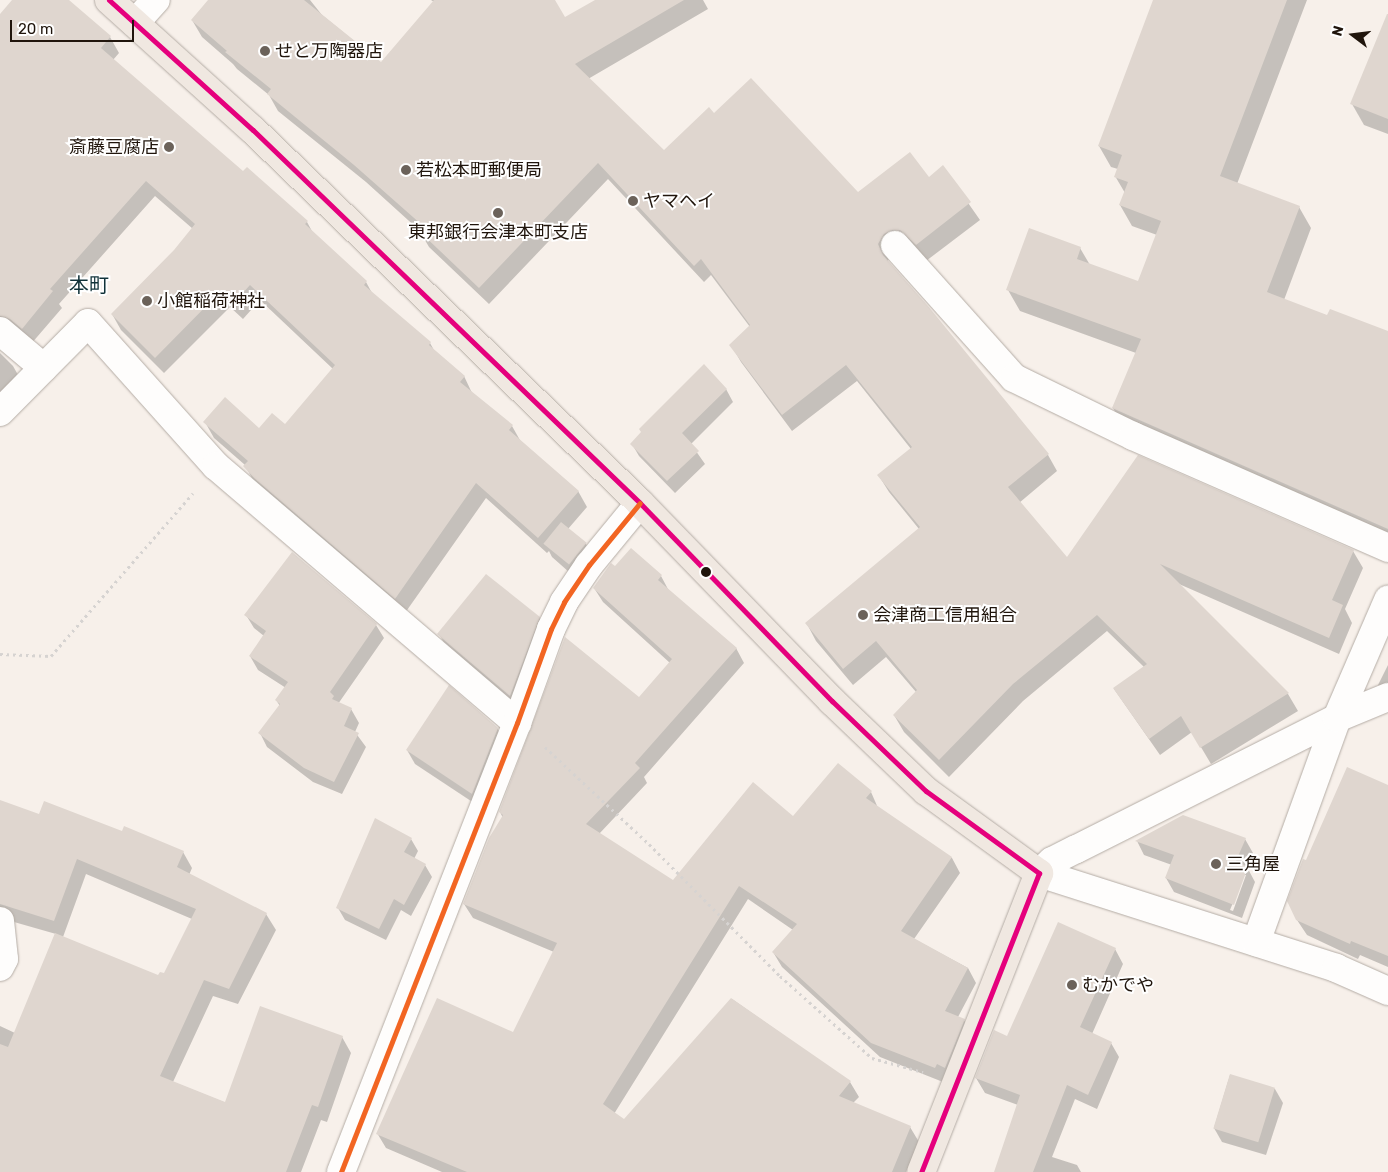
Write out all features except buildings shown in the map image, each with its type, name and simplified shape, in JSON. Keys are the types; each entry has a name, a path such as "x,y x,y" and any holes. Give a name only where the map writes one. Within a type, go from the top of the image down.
{"main road":[{"path":"109,0 253,130 640,503 832,701 926,791 1039,873 921,1172"}],"street":[{"path":"135,23 156,0"},
{"path":"895,245 1014,378 1133,436 1388,548"},
{"path":"0,412 88,323 216,466 517,723"},
{"path":"0,331 44,368"},
{"path":"341,1172 517,723 551,629 564,602 589,565 640,503"},
{"path":"1256,942 1337,718 1388,600"},
{"path":"1388,697 1337,718 1052,861 1039,873 1336,968 1388,990"},
{"path":"0,921 4,959 0,968"}],"path":[{"path":"0,654 51,656 216,466"},
{"path":"517,723 596,793 780,976 872,1058 957,1081"}],"transit line":[{"path":"109,0 253,130 640,503 832,701 926,791 1039,873 921,1172"},
{"path":"341,1172 517,723 551,629 564,602 589,565 640,503"}],"place":[{"name":"せと万陶器店","path":"265,51"},
{"name":"斎藤豆腐店","path":"169,147"},
{"name":"若松本町郵便局","path":"406,170"},
{"name":"ヤマヘイ","path":"633,201"},
{"name":"東邦銀行会津本町支店","path":"498,213"},
{"name":"小館稲荷神社","path":"147,301"},
{"name":"会津商工信用組合","path":"863,615"},
{"name":"三角屋","path":"1216,864"},
{"name":"むかでや","path":"1072,985"}],"district":[{"name":"本町","path":"89,285"}]}
